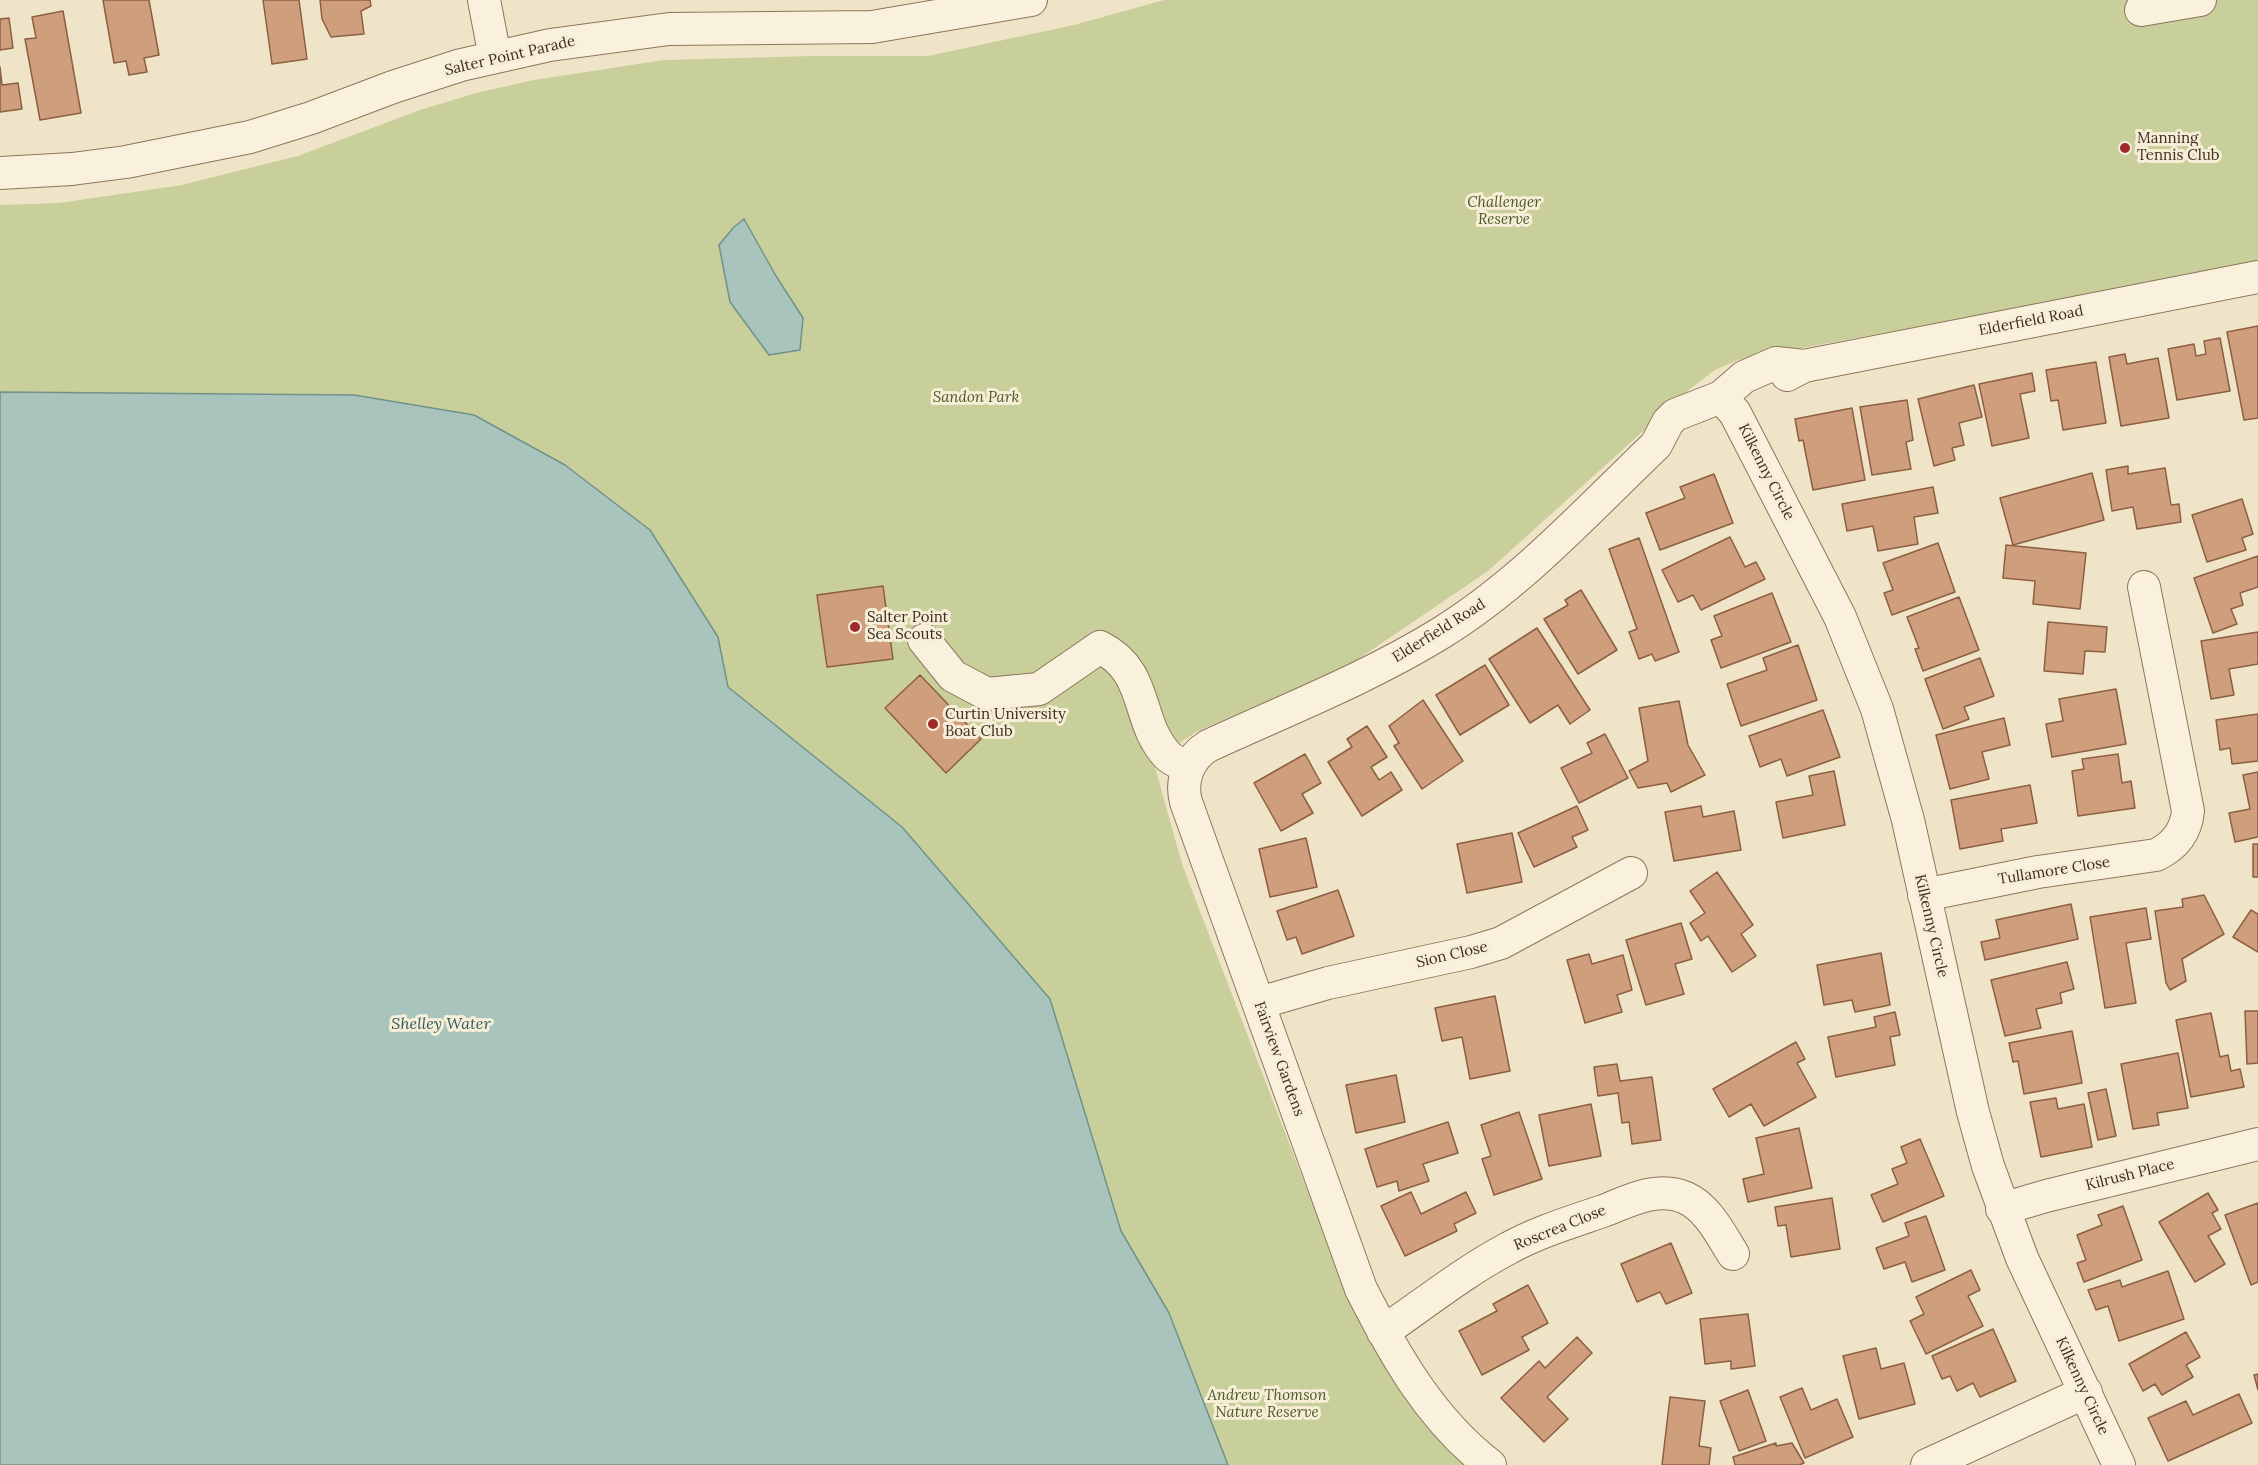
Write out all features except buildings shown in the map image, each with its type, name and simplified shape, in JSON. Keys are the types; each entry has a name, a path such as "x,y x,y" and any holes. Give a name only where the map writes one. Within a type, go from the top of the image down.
{"street":[{"path":"484,0 495,57"},
{"name":"Salter Point Parade","path":"0,173 72,169 126,162 250,136 311,118 404,83 495,57 550,45 669,29 1031,0"},
{"path":"2141,10 2200,0"},
{"name":"Elderfield Road","path":"1188,767 1208,746 1381,666 1441,633 1500,592 1656,445 1668,422 1675,415 1728,405 1744,377 1776,363 1804,366 2258,277"},
{"name":"Kilkenny Circle","path":"1728,405 1819,575 1877,709 1893,760 1972,1112 2002,1209 2022,1258 2119,1465"},
{"name":"Tullamore Close","path":"1924,895 2038,872 2147,857 2190,844 2185,826 2188,811 2144,587"},
{"path":"924,640 953,676 987,694 1039,689 1100,647 1122,661 1132,676 1154,733 1169,757 1188,767"},
{"name":"Fairview Gardens","path":"1188,767 1184,784 1185,797 1361,1289 1383,1332 1418,1389 1447,1424 1490,1465"},
{"name":"Sion Close","path":"1259,1003 1336,981 1472,952 1501,943 1631,873"},
{"name":"Kilrush Place","path":"2002,1209 2258,1144"},
{"name":"Roscrea Close","path":"1383,1332 1484,1262 1509,1248 1533,1236 1644,1196 1666,1193 1687,1198 1708,1217 1733,1254"},
{"path":"1927,1465 2086,1392"}],"green space":[{"name":"Sandon Park","path":"1164,0 2258,0 2258,263 1738,360 1715,370 1690,389 1488,571 1348,666 1198,731 1153,760 1183,867 1314,1208 1366,1326 1471,1465 1228,1465 1169,1313 1121,1231 1050,999 902,827 727,687 718,637 650,530 565,465 474,415 124,394 0,392 0,205 59,203 182,185 298,156 420,110 476,93 534,80 664,60 928,56 1074,25"}],"water":[{"path":"744,219 803,318 800,350 769,355 730,302 719,245"},
{"name":"Shelley Water","path":"0,392 354,395 474,415 565,465 650,530 718,637 728,687 902,827 1050,999 1121,1231 1169,1313 1228,1465 0,1465"}],"place":[{"name":"Manning Tennis Club","path":"2125,148"},
{"name":"Salter Point Sea Scouts","path":"855,627"},
{"name":"Curtin University Boat Club","path":"933,724"}],"park label":[{"name":"Challenger Reserve","path":"1504,212"},
{"name":"Andrew Thomson Nature Reserve","path":"1267,1404"}]}
